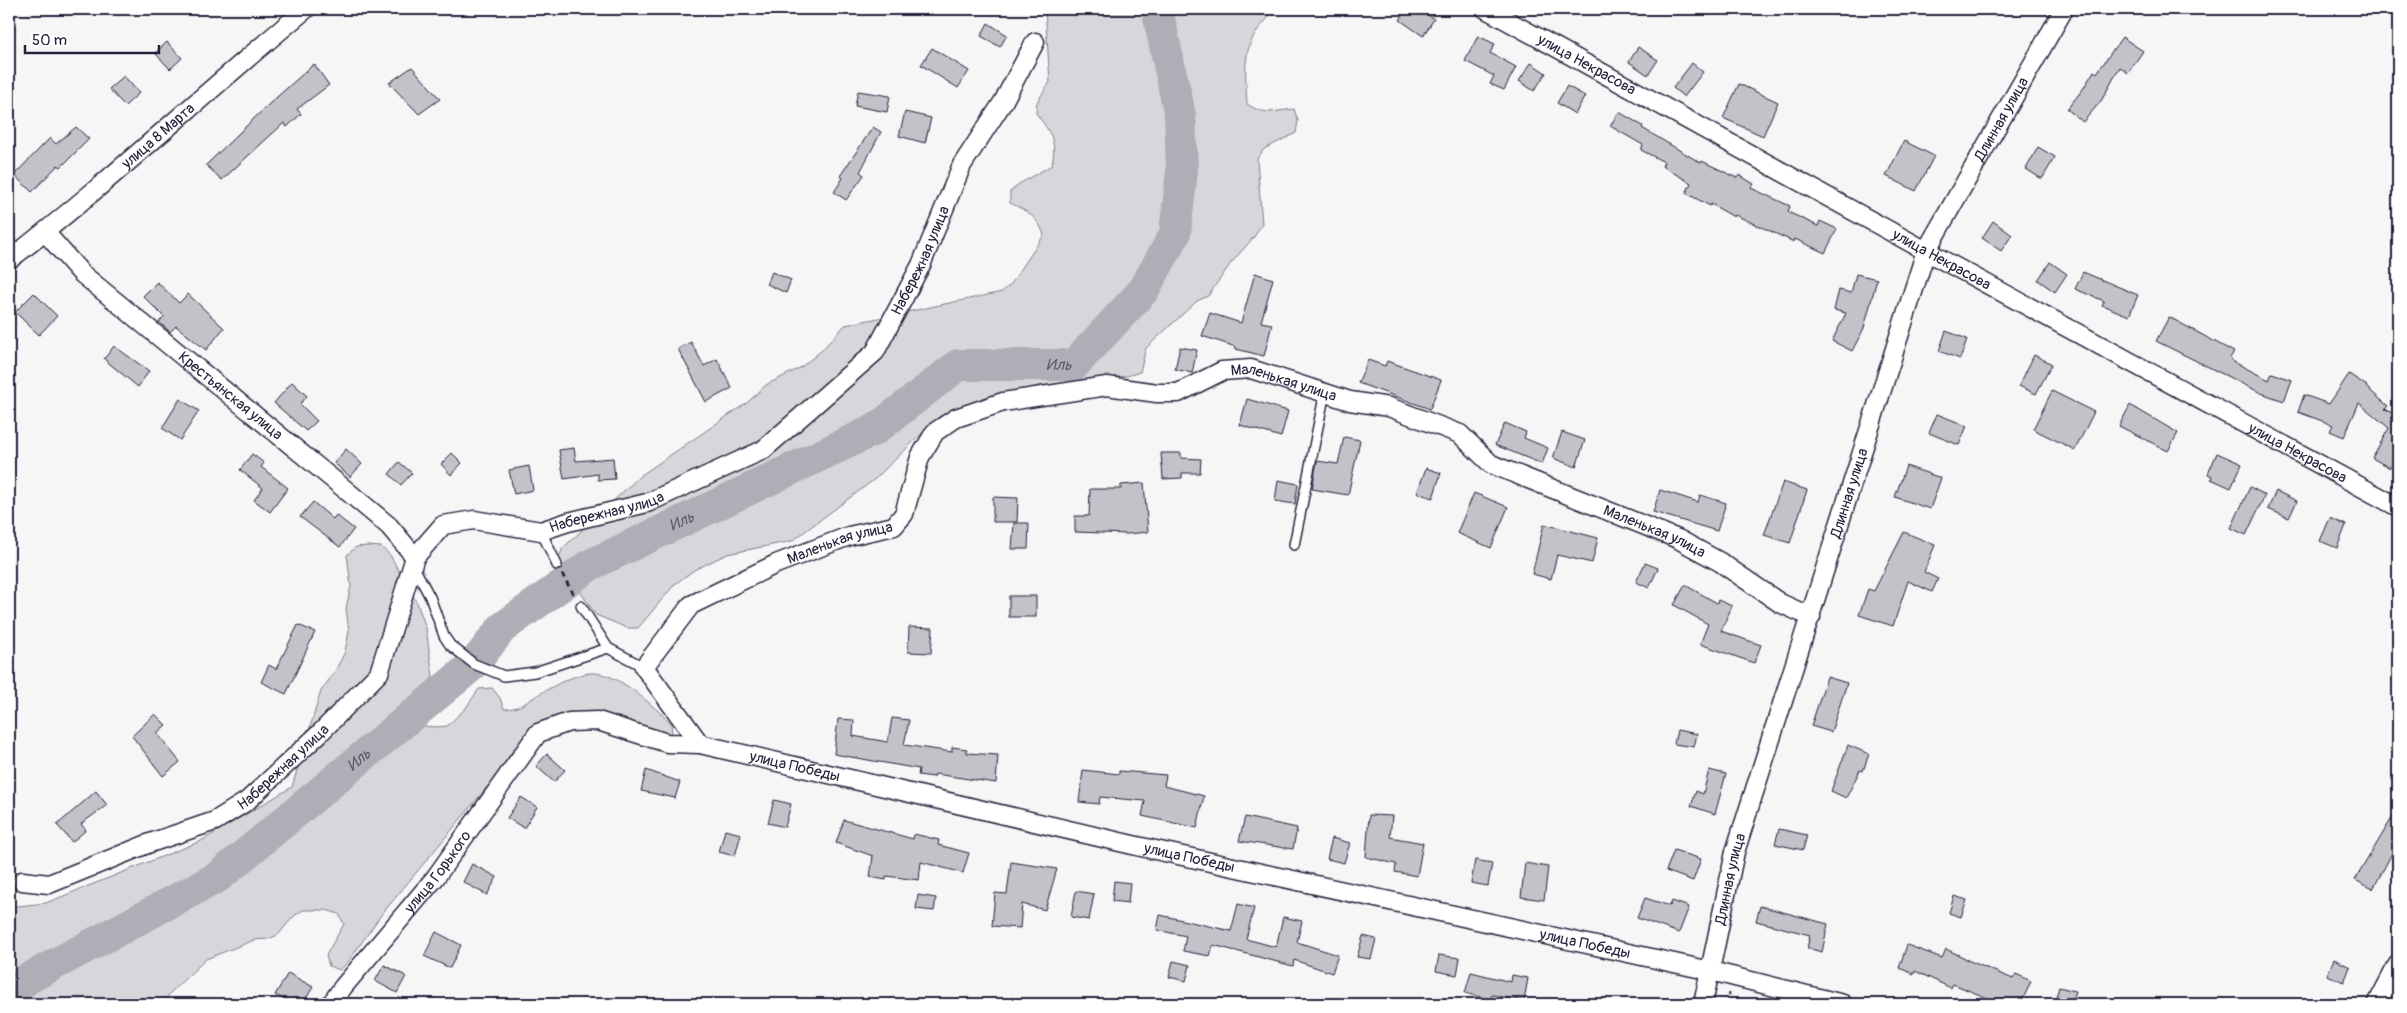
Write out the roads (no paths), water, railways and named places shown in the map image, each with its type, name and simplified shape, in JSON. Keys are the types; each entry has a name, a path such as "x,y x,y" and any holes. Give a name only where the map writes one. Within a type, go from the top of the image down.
{"street":[{"name":"улица 8 Марта","path":"9,260 45,232 245,59 306,9"},
{"name":"улица Некрасова","path":"1486,9 1926,252 2398,507"},
{"name":"Длинная улица","path":"1703,1004 1735,852 1926,252 2064,9"},
{"name":"Набережная улица","path":"22,881 49,884 141,846 215,820 247,801 319,734 379,673 414,562 444,524 474,520 541,531 568,522 647,503 763,450 875,352 921,265 962,165 1003,102 1035,42"},
{"name":"Крестьянская улица","path":"45,232 81,273 389,526 414,562"},
{"name":"Маленькая улица","path":"644,667 691,605 776,564 849,536 894,526 904,514 920,457 936,432 956,418 1003,402 1107,386 1157,393 1178,393 1222,372 1251,369 1350,401 1390,407 1460,434 1491,464 1678,539 1720,562 1780,603 1811,617"},
{"path":"644,667 700,744"},
{"name":"улица Победы","path":"538,733 569,722 598,722 667,744 700,744 1137,846 1711,972 1843,1004"},
{"name":"улица Горького","path":"331,1004 343,987 435,878 538,733"},
{"path":"2377,1004 2398,964"}],"lane":[{"path":"1294,544 1325,392"},
{"path":"541,531 557,565"},
{"path":"414,562 433,603 444,636 450,645 474,664 504,676 535,672 608,648"},
{"path":"581,606 608,648 644,667"}],"waterway":[{"name":"Иль","path":"9,995 27,979 218,877 474,664 502,628 590,565 876,429 958,365 1074,365 1143,291 1175,234 1182,170 1180,115 1157,9"}]}
